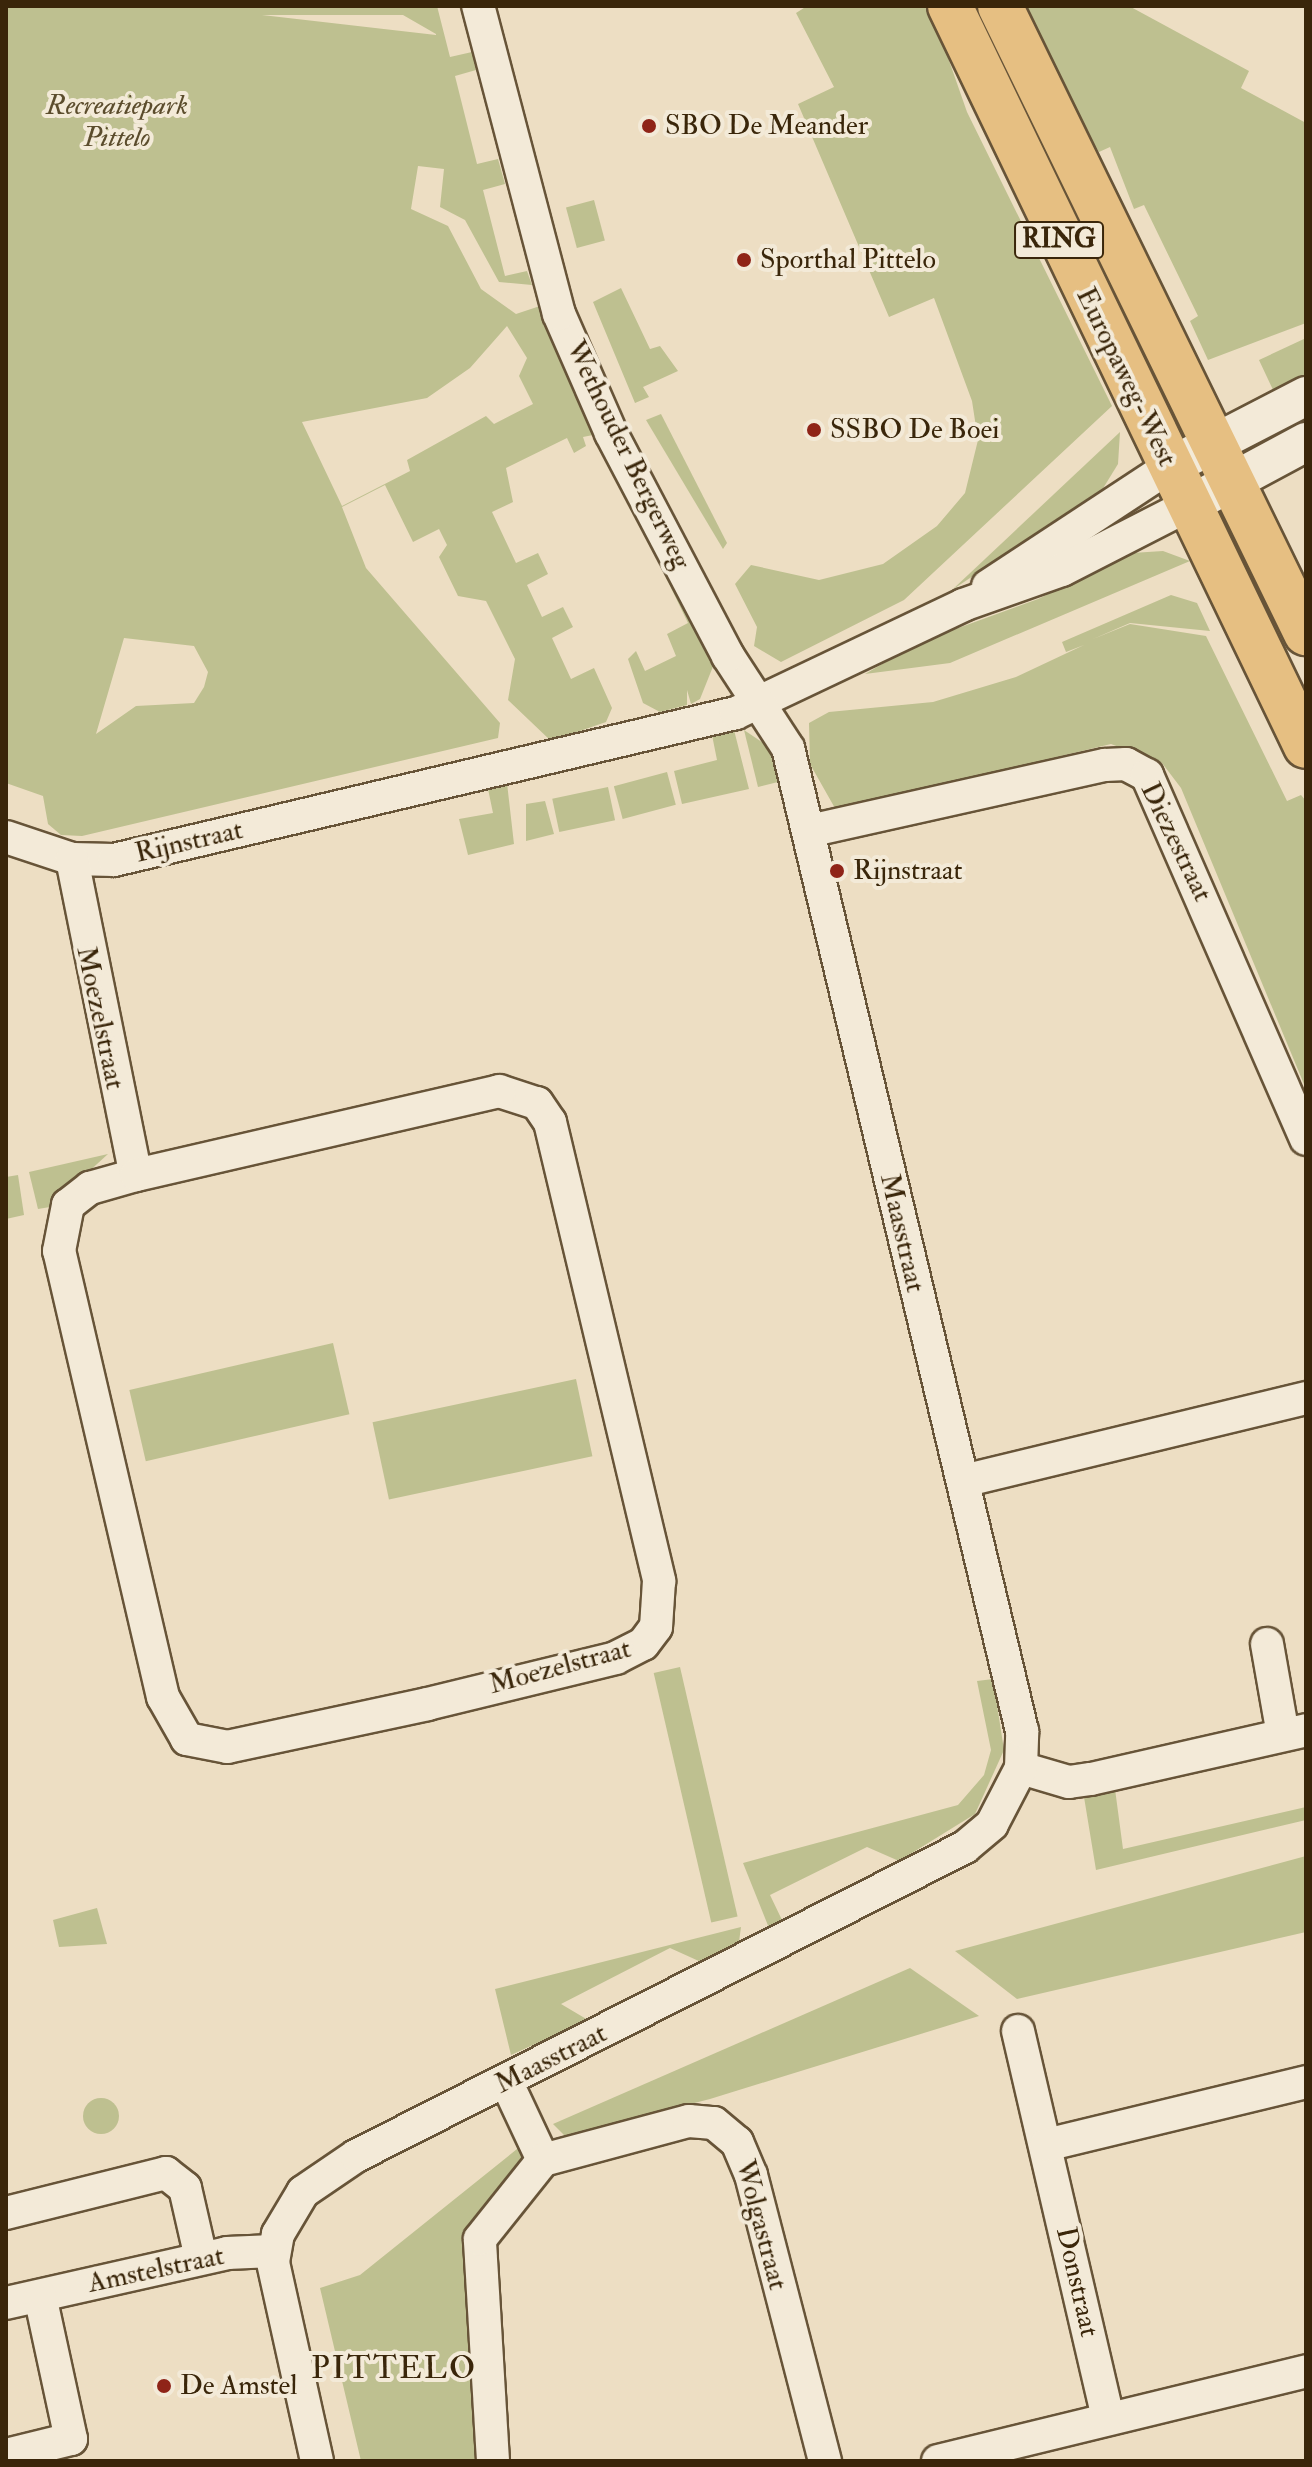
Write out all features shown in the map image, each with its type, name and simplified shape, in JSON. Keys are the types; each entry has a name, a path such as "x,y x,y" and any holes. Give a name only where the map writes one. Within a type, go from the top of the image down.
{"main road":[{"name":"Europaweg-West","path":"950,6 1306,746"},
{"name":"Europaweg-West","path":"1000,6 1306,633"}],"street":[{"name":"Wethouder Bergerweg","path":"478,6 559,314 611,433 728,656 762,704"},
{"path":"1180,486 1214,444 1306,396"},
{"path":"1180,486 1233,482 1306,442"},
{"name":"Rijnstraat","path":"963,605 1041,545 1180,486"},
{"name":"Rijnstraat","path":"6,837 72,859 114,860 762,704 963,605 1062,570 1180,486"},
{"name":"Maasstraat","path":"273,2251 287,2217 321,2176 965,1847 992,1824 1021,1768 1022,1731 809,831 788,748 762,704"},
{"name":"Diezestraat","path":"809,831 1105,765 1126,764 1147,775 1306,1139"},
{"name":"Moezelstraat","path":"72,859 136,1175"},
{"name":"Moezelstraat","path":"499,1091 537,1103 550,1122 659,1581 662,1606 643,1644 616,1658 228,1747 187,1739 163,1697 59,1251 68,1205 90,1188 136,1175 499,1091"},
{"path":"963,1481 1306,1398"},
{"path":"1021,1768 1069,1782 1294,1732 1267,1644"},
{"name":"Donstraat","path":"1018,2031 1108,2418"},
{"path":"493,2461 480,2239 543,2160 506,2081"},
{"path":"1046,2145 1306,2082"},
{"name":"Wolgastraat","path":"543,2160 689,2121 714,2123 737,2142 825,2461"},
{"path":"6,2213 166,2173 185,2188 201,2258"},
{"path":"273,2251 317,2461"},
{"name":"Amstelstraat","path":"6,2303 201,2258 273,2251"},
{"path":"6,2455 71,2439 40,2296"},
{"path":"938,2461 1306,2371"}],"green space":[{"name":"Recreatiepark Pittelo","path":"6,6 437,6 450,57 472,52 476,70 455,76 477,164 498,159 505,184 483,190 505,276 527,271 532,285 499,282 465,220 440,207 444,169 418,166 411,209 448,226 481,289 516,314 540,306 598,434 583,437 586,446 574,453 567,438 506,468 513,502 492,512 516,563 538,553 548,574 527,585 542,617 563,607 573,627 552,638 571,679 594,668 612,708 606,722 551,741 508,700 515,659 486,601 458,596 439,557 447,545 439,529 413,542 385,485 342,507 366,568 500,723 498,738 82,836 61,835 48,824 43,796 6,783","holes":["262,15 403,15 436,35","507,326 527,358 519,376 533,404 494,424 486,416 407,460 410,471 342,506 302,422 427,398 470,368","124,638 194,646 208,672 204,687 194,703 136,706 96,734"]},
{"path":"807,6 930,6 967,112 1112,406 904,600 781,662 754,646 757,627 735,584 751,565 819,580 883,564 937,526 965,493 978,440 972,401 934,298 889,317 798,104 834,87 796,13"},
{"path":"1009,6 1129,6 1249,71 1241,88 1306,123 1306,323 1208,360 1190,321 1198,316 1144,205 1134,209 1110,147 1099,152"},
{"path":"594,200 605,241 577,248 566,208"},
{"path":"621,288 650,349 660,346 678,371 643,387 649,397 635,403 593,302"},
{"path":"1306,338 1306,379 1275,394 1259,360"},
{"path":"661,414 727,543 723,549 646,420"},
{"path":"1120,432 1118,464 1102,490 952,590"},
{"path":"625,493 714,664 700,699 691,704 687,690 687,705 660,712 643,703 628,659 636,651 645,671 676,656 667,634 688,623"},
{"path":"1163,551 1190,561 950,663 865,674 920,642 1038,599 1132,553"},
{"path":"1171,595 1197,603 1210,631 1130,623 1093,639 1130,624 1206,636 1287,801 1301,795 1306,801 1306,1089 1181,788 1162,763 1111,744 836,810 810,764 809,723 829,712 933,702 1016,677 1084,645 1066,652 1062,642"},
{"path":"734,730 749,789 682,804 674,771 717,760 712,735"},
{"path":"744,730 769,747 778,782 758,787"},
{"path":"667,772 676,805 623,819 614,786"},
{"path":"507,783 514,844 468,855 459,819 493,813 488,789"},
{"path":"608,787 615,820 559,832 552,799"},
{"path":"545,801 554,834 526,841 526,804"},
{"path":"108,1154 50,1207 38,1209 29,1172"},
{"path":"18,1175 24,1215 6,1219 6,1177"},
{"path":"333,1343 349,1414 146,1461 129,1390"},
{"path":"576,1379 592,1456 389,1500 373,1422"},
{"path":"680,1667 738,1916 711,1923 654,1673"},
{"path":"993,1679 1004,1750 975,1814 899,1861 867,1847 770,1895 782,1920 769,1928 743,1863 958,1805 984,1775 991,1750 977,1681"},
{"path":"1115,1789 1123,1849 1306,1807 1306,1820 1096,1870 1084,1797"},
{"path":"1306,1856 1306,1932 1017,1999 955,1951"},
{"path":"97,1908 107,1944 59,1947 53,1920"},
{"path":"741,1927 739,1942 701,1962 670,1948 561,2004 588,2020 511,2055 495,1989"},
{"path":"910,1968 979,2016 710,2099 565,2136 553,2124"},
{"path":"101,2098 114,2103 119,2116 114,2129 101,2134 88,2129 83,2116 88,2103"},
{"path":"522,2145 522,2168 481,2209 466,2239 481,2461 361,2461 320,2288 360,2275"}],"place":[{"name":"SBO De Meander","path":"649,126"},
{"name":"Sporthal Pittelo","path":"744,260"},
{"name":"SSBO De Boei","path":"814,430"},
{"name":"Rijnstraat","path":"837,871"},
{"name":"De Amstel","path":"164,2386"}],"district":[{"name":"PITTELO","path":"394,2368"}]}
